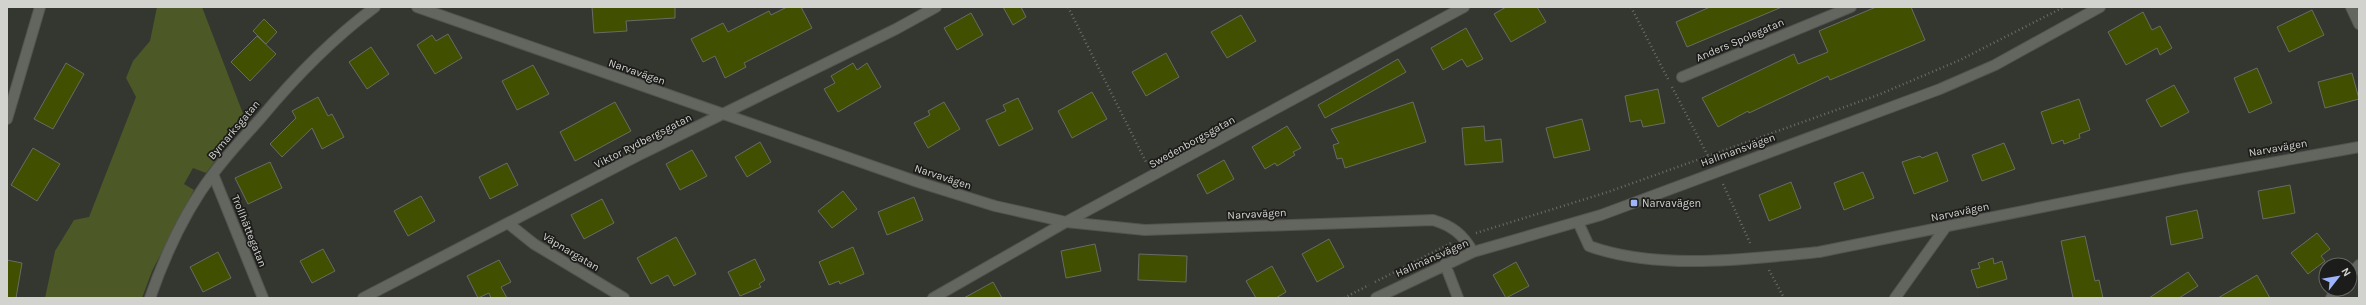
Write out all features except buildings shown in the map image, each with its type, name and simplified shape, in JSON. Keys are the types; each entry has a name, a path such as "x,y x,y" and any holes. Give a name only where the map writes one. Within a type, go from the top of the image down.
{"street":[{"path":"7,119 40,7"},
{"name":"Bymarksgatan","path":"150,298 161,265 193,204 213,174 278,98 313,61 357,21 375,7"},
{"name":"Narvavägen","path":"417,7 723,115 995,206 1066,222 1145,230 1433,220 1450,226 1464,237 1473,252"},
{"name":"Viktor Rydbergsgatan","path":"363,298 509,224 641,154 723,115 936,7"},
{"name":"Swedenborgsgatan","path":"933,298 951,286 1066,222 1153,177 1464,7"},
{"name":"Anders Spolegatan","path":"1682,77 1851,7"},
{"name":"Hallmansvägen","path":"1376,298 1473,252 1578,222 1940,89 1995,65 2087,10 2100,7"},
{"path":"2351,7 2359,24"},
{"name":"Narvavägen","path":"1578,222 1589,246 1605,252 1660,259 1715,262 1819,252 1945,228 2190,177 2359,147"},
{"name":"Trollhättegatan","path":"213,174 263,298"},
{"name":"Väpnargatan","path":"509,224 534,244 624,298"},
{"path":"1895,298 1945,228"},
{"path":"1445,264 1458,298"}],"path":[{"path":"1068,7 1153,177"},
{"path":"1344,298 1410,263 1464,237 1608,192 1884,92 1960,60 2064,7"},
{"path":"1719,152 1730,182 1722,184 1750,245 1757,246"}],"green space":[{"path":"157,7 202,7 244,116 241,127 206,173 193,168 184,184 194,190 152,271 142,298 45,298 55,251 74,220 89,217 136,97 126,78 133,61 150,41"}],"place":[{"name":"Narvavägen","path":"1634,203"}]}
